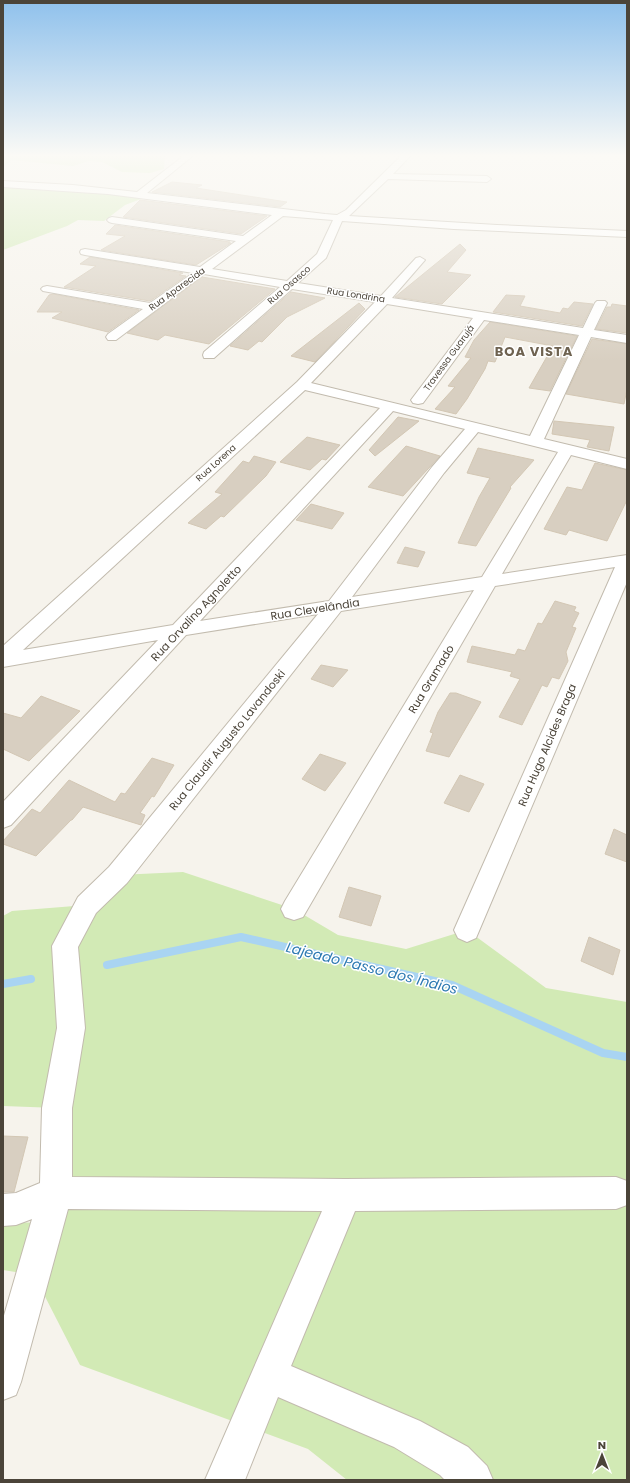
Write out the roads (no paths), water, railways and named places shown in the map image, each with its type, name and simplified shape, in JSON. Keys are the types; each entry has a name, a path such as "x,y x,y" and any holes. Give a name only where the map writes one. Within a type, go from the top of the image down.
{"street":[{"path":"134,223 244,239"},
{"name":"Rua Aparecida","path":"112,337 266,223"},
{"name":"Rua Osasco","path":"209,355 322,256 337,223"},
{"path":"393,223 627,234"},
{"name":"Rua Londrina","path":"85,252 627,339"},
{"name":"Rua Lorena","path":"3,659 302,385 384,300 420,260"},
{"path":"47,289 152,307"},
{"path":"535,442 601,303"},
{"name":"Travessa Guarujá","path":"418,400 480,315"},
{"path":"302,385 627,464"},
{"name":"Rua Orvalino Agnoletto","path":"3,818 389,407"},
{"name":"Rua Claudir Augusto Lavandoski","path":"3,1382 56,1193 58,1108 71,1028 65,946 87,905 118,875 336,605 438,470 474,427"},
{"name":"Rua Gramado","path":"294,909 567,450"},
{"name":"Rua Clevelândia","path":"3,659 627,560"},
{"name":"Rua Hugo Alcides Braga","path":"467,930 627,560"},
{"path":"3,1210 16,1209 56,1193 345,1195 616,1193"},
{"path":"226,1480 345,1195"},
{"path":"270,1375 407,1434 454,1461 472,1480"}],"waterway":[{"name":"Lajeado Passo dos Índios","path":"107,965 241,937 452,985 603,1053 627,1057"},
{"name":"Lajeado Passo dos Índios","path":"3,984 31,979"}],"district":[{"name":"BOA VISTA","path":"534,351"}]}
